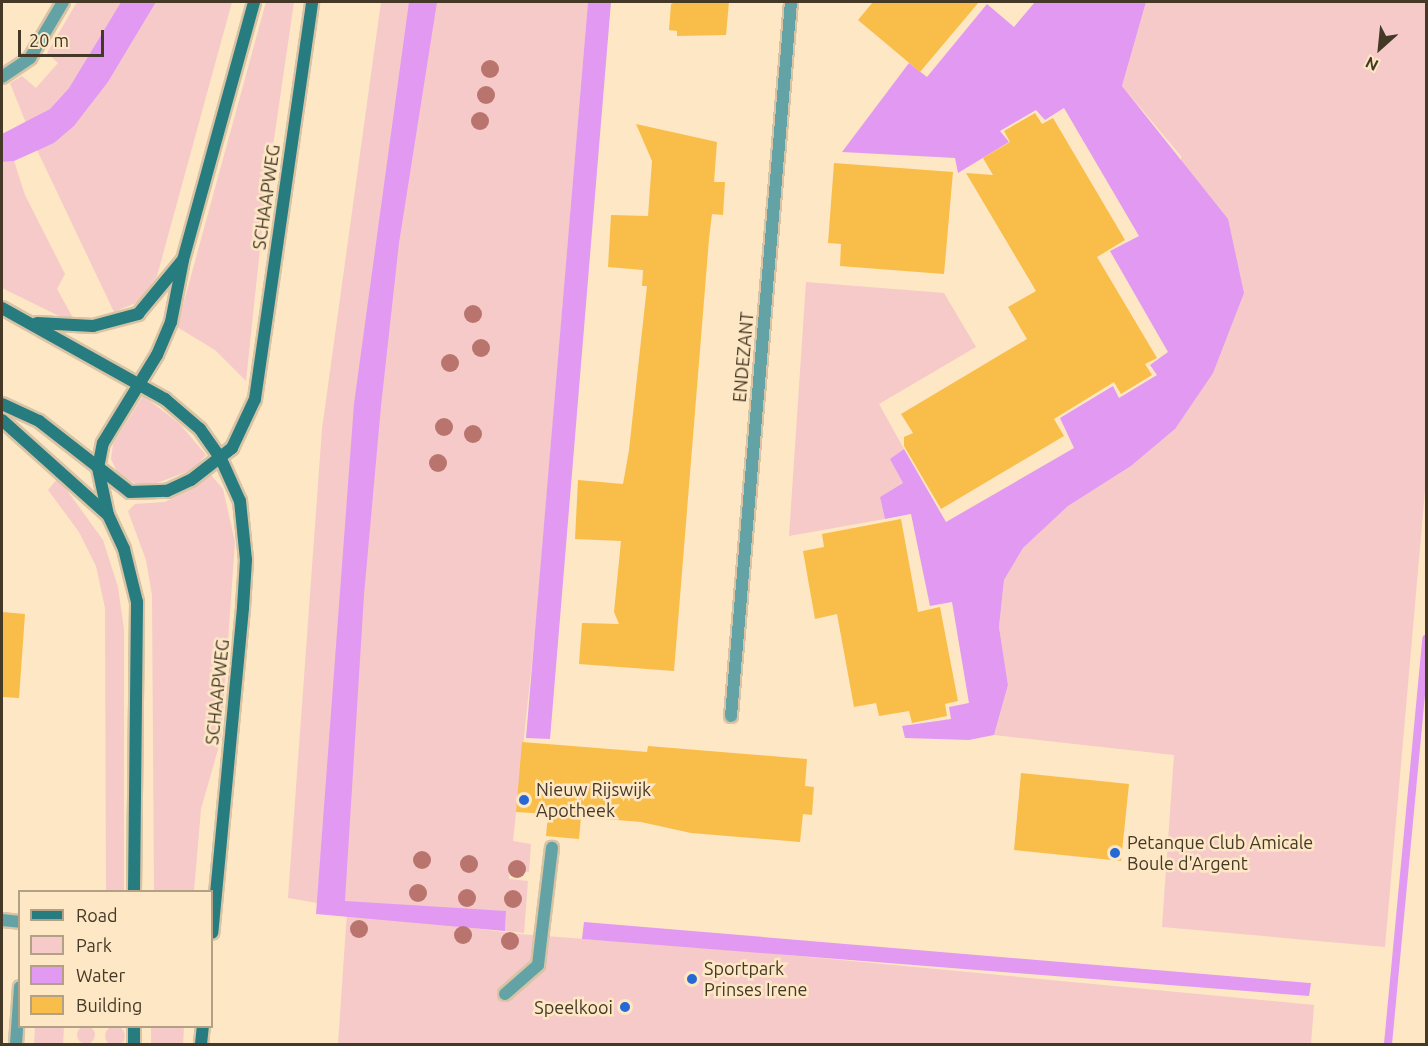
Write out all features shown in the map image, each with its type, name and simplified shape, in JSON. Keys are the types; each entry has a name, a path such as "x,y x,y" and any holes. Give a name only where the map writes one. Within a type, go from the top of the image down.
{"street":[{"path":"2,77 30,58 63,2"},
{"path":"134,890 137,602 124,549 108,515 98,468 103,443 140,383 171,322 183,260 254,2"},
{"name":"SCHAAPWEG","path":"2,404 39,421 130,492 148,494 191,480 221,459 240,435 255,399 312,2"},
{"name":"ENDEZANT","path":"731,716 791,2"},
{"path":"29,322 93,326 138,314 183,260"},
{"path":"2,308 140,383 200,429 221,459"},
{"path":"2,420 108,515"},
{"name":"SCHAAPWEG","path":"213,922 246,560 240,501 221,459"},
{"path":"505,994 538,965 552,848"},
{"path":"2,920 18,922"},
{"path":"16,1044 18,1016"},
{"path":"134,1028 134,1044"},
{"path":"201,1044 203,1028"}],"green space":[{"path":"77,2 121,2 69,88 50,109 26,123 10,83 22,76 36,88 58,63 47,53"},
{"path":"156,2 232,2 157,276 138,302 114,312 37,150 54,143 74,126 108,82"},
{"path":"266,2 294,2 265,201 246,381 215,350 177,327"},
{"path":"381,2 588,2 536,624 513,841 531,844 529,872 510,870 509,879 528,881 524,933 505,931 506,911 329,905 288,898 322,429"},
{"path":"1146,2 1426,2 1426,479 1385,947 1162,927 1174,755 994,735 1008,685 999,627 1004,580 1023,548 1068,506 1131,466 1175,429 1181,156 1122,86"},
{"path":"14,161 25,195 65,274 57,289 73,318 59,316 2,288 2,162"},
{"path":"806,282 944,293 976,347 879,404 904,449 891,459 903,483 880,497 885,519 789,536"},
{"path":"143,396 179,423 206,455 192,470 154,484 140,485 119,476 111,459 113,444"},
{"path":"211,475 223,489 235,542 221,739 201,809 194,890 154,890 152,595 146,560 128,511 135,504 165,502"},
{"path":"58,478 103,540 118,587 124,629 124,890 106,890 105,608 96,566 79,532 48,490"},
{"name":"Sportpark Prinses Irene","path":"347,912 519,934 767,953 1314,1005 1311,1044 338,1044"},
{"path":"35,1028 64,1028 63,1044 34,1044"},
{"path":"82,1028 90,1028 94,1032 92,1041 86,1044 80,1041 77,1035"},
{"path":"110,1028 120,1028 124,1032 124,1040 119,1045 111,1045 106,1040 106,1032"},
{"path":"151,1028 184,1028 183,1044 151,1044"}],"water":[{"path":"121,2 156,2 108,82 74,126 54,143 14,161 2,162 2,134 50,109 69,88"},
{"path":"409,2 437,2 399,243 381,406 364,595 345,901 506,911 505,931 316,914 354,404"},
{"path":"588,2 611,2 550,739 526,738"},
{"path":"1035,2 1146,2 1122,86 1228,219 1244,293 1213,373 1175,429 1131,466 1068,506 1023,548 1004,580 999,627 1008,685 994,735 969,740 905,738 902,726 951,719 949,707 969,703 952,602 930,606 911,514 885,519 880,497 903,483 890,459 904,449 946,522 1074,448 1060,418 1113,386 1119,398 1157,375 1150,365 1168,352 1110,251 1139,236 1064,108 1045,120 1036,110 1000,131 1009,142 958,173 955,158 842,152 909,63 927,77 987,4 1014,27"},
{"path":"584,922 1311,983 1309,996 582,939"}],"building":[{"path":"676,2 729,2 726,35 677,36 677,31 669,30 671,4"},
{"path":"873,2 979,2 920,72 858,20"},
{"path":"1035,113 1042,124 1053,118 1125,240 1097,257 1157,358 1145,364 1152,375 1121,394 1114,382 1054,419 1064,436 941,509 904,446 904,437 913,433 901,414 1027,339 1008,307 1036,291 966,173 993,175 983,158 1010,142 1004,131"},
{"path":"636,124 717,142 714,182 725,182 723,215 712,214 709,239 674,671 579,664 582,623 619,624 614,612 621,541 575,539 578,480 623,484 629,450 647,286 642,286 643,270 608,267 611,215 648,216 652,161"},
{"path":"834,163 953,172 944,274 840,266 841,244 828,243"},
{"path":"901,519 918,612 940,607 958,701 945,704 947,716 912,723 909,711 879,716 876,703 854,707 837,614 815,619 803,551 824,547 822,534"},
{"path":"2,612 25,614 19,698 2,697"},
{"path":"522,742 647,752 648,746 807,759 805,786 814,787 812,815 803,814 800,842 691,833 641,822 581,817 579,839 546,836 548,814 516,812"},
{"path":"1021,773 1129,784 1121,861 1014,850"}],"waterway":[{"path":"1388,1044 1426,639"}],"place":[{"name":"Nieuw Rijswijk Apotheek","path":"524,800"},
{"name":"Petanque Club Amicale Boule d'Argent","path":"1115,853"},
{"name":"Sportpark Prinses Irene","path":"692,979"},
{"name":"Speelkooi","path":"625,1007"}]}
